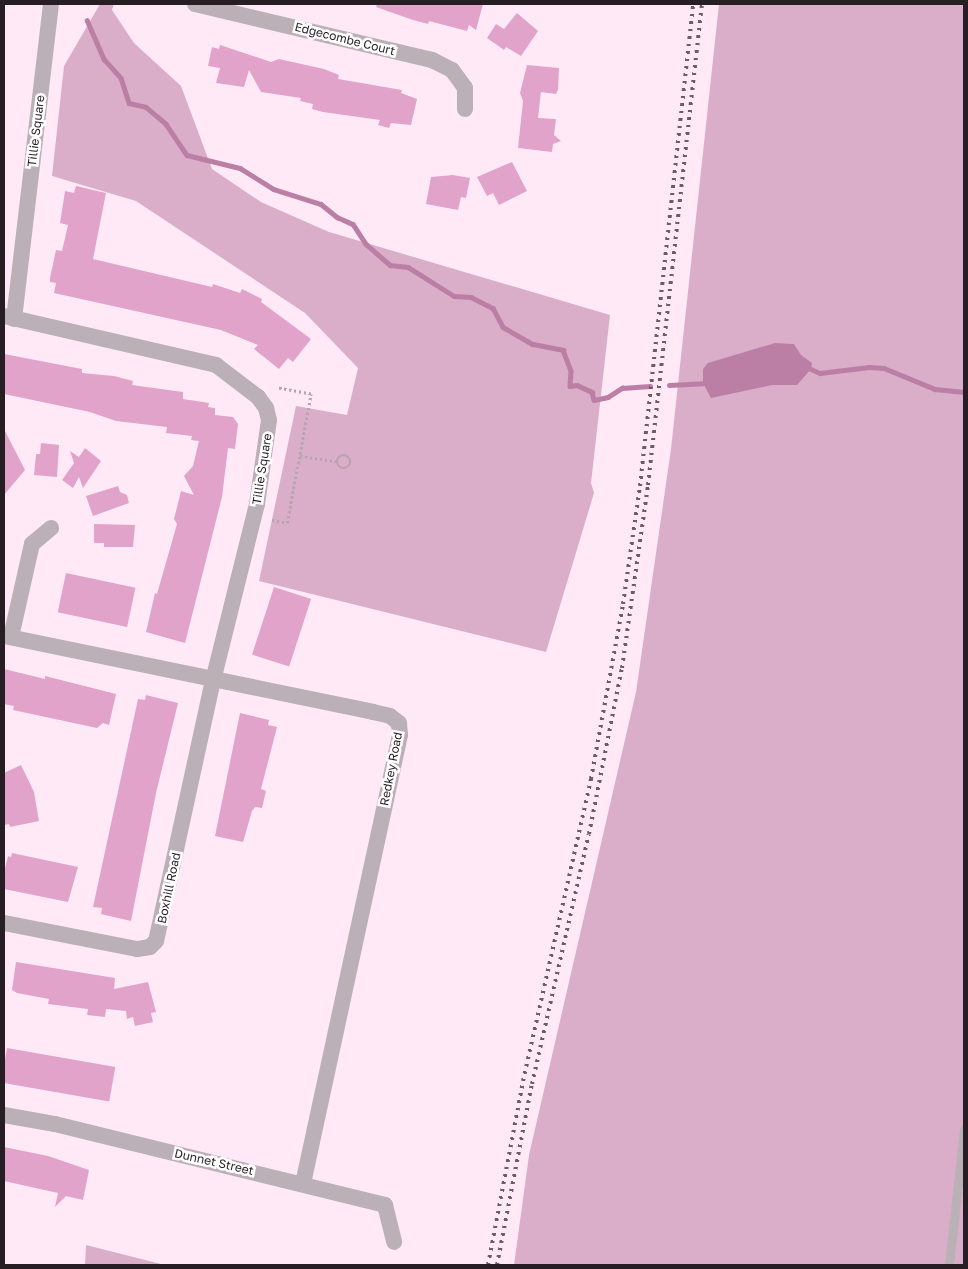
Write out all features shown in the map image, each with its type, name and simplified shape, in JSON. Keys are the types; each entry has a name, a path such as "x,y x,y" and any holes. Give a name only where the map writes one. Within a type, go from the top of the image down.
{"street":[{"name":"Tillie Square","path":"50,4 9,318 216,365 244,385 266,408 267,442 258,496 213,680"},
{"name":"Edgecombe Court","path":"195,4 432,60 452,70 465,88 465,109"},
{"path":"7,636 32,544 52,528"},
{"name":"Redkey Road","path":"7,636 373,712 390,716 399,722 400,734 303,1183"},
{"name":"Boxhill Road","path":"4,923 137,948 150,947 156,941 213,680"},
{"name":"Dunnet Street","path":"4,1115 56,1124 303,1183 385,1205 394,1242"}],"lane":[{"path":"949,1265 964,1129"}],"path":[{"path":"272,520 287,523 311,394 278,388"},
{"path":"300,456 337,461 345,456 351,463 342,469 337,461"}],"shaded area":[{"path":"100,4 114,4 112,10 134,43 181,86 212,169 261,202 329,232 610,315 591,483 594,493 546,652 259,581 296,406 347,415 358,368 305,313 136,201 52,176 64,66"},
{"path":"719,4 964,4 964,1265 514,1265 529,1155 636,692 671,449"},
{"path":"775,343 794,344 801,355 812,363 811,369 797,385 772,385 711,398 703,383 703,369 708,363"},
{"path":"86,1245 165,1265 85,1265"}],"building":[{"path":"377,4 483,4 476,30 469,25 467,31 429,21 428,24 413,20 376,7"},
{"path":"517,13 538,31 521,56 506,47 504,50 487,38 496,24 504,29"},
{"path":"220,45 271,62 279,59 324,69 339,75 338,79 402,90 401,93 417,99 411,125 391,123 389,128 378,125 380,120 323,112 312,109 313,104 300,101 301,98 261,92 249,70 244,87 216,83 220,68 208,66 212,47 219,49"},
{"path":"527,65 559,68 558,90 556,94 541,92 538,118 556,119 554,135 561,141 553,144 552,152 518,148 523,101 520,93"},
{"path":"512,162 527,191 499,205 493,193 487,196 477,177"},
{"path":"453,175 470,178 466,198 461,197 458,210 426,204 431,177"},
{"path":"76,186 106,193 93,259 212,287 213,284 240,293 242,289 262,299 261,302 311,339 293,362 288,358 279,369 254,349 258,345 221,330 54,293 56,283 50,282 50,278 56,250 62,251 68,225 60,223 65,191 74,193"},
{"path":"4,354 82,369 82,373 114,376 133,381 132,385 183,392 183,399 209,403 208,407 215,408 215,415 233,417 238,424 235,449 228,448 222,497 185,643 146,632 155,593 157,594 177,524 174,519 181,491 194,495 184,476 193,466 199,441 191,440 192,436 166,433 167,427 116,421 90,412 4,394"},
{"path":"4,429 25,470 4,495"},
{"path":"41,443 59,445 57,477 34,475 36,454 40,454"},
{"path":"85,448 101,461 83,488 79,477 73,488 62,480 74,463 70,451 79,457"},
{"path":"118,486 120,492 127,495 129,503 93,516 86,496"},
{"path":"94,524 135,525 133,547 104,547 104,543 94,543"},
{"path":"66,573 135,588 127,627 58,612"},
{"path":"274,587 311,599 289,667 252,655"},
{"path":"4,669 45,679 45,676 116,694 109,725 103,723 97,728 13,710 14,706 4,704"},
{"path":"146,695 178,703 156,793 131,921 101,914 102,908 93,907 138,699 145,700"},
{"path":"240,713 269,720 268,725 277,727 261,789 266,791 262,808 255,807 252,811 243,842 215,836"},
{"path":"21,765 34,792 39,821 10,827 9,824 4,825 4,773"},
{"path":"12,853 78,867 68,902 4,889 4,872 8,856 11,857"},
{"path":"16,962 115,978 114,989 148,982 156,1012 151,1013 153,1022 135,1026 133,1017 127,1019 126,1011 106,1009 105,1017 87,1015 88,1009 48,1004 49,999 17,993 12,990"},
{"path":"7,1048 115,1067 109,1102 4,1083 4,1065"},
{"path":"4,1147 48,1156 89,1170 83,1200 66,1196 55,1207 58,1193 4,1181"}],"waterway":[{"path":"87,20 104,59 121,78 129,103 146,107 166,124 187,155 240,168 273,189 321,204 337,217 353,224 366,244 390,265 408,267 454,296 471,297 493,308 503,327 533,344 563,350 571,371 570,386 577,385 592,392 594,400 608,397 622,388 650,386"},
{"path":"811,369 820,373 869,367 884,368 935,389 964,392"},
{"path":"669,385 703,383"}],"railway":[{"path":"488,1265 523,1081 591,779 623,604 640,486 693,4"},
{"path":"497,1265 532,1084 589,834 622,668 648,485 702,4"}]}
